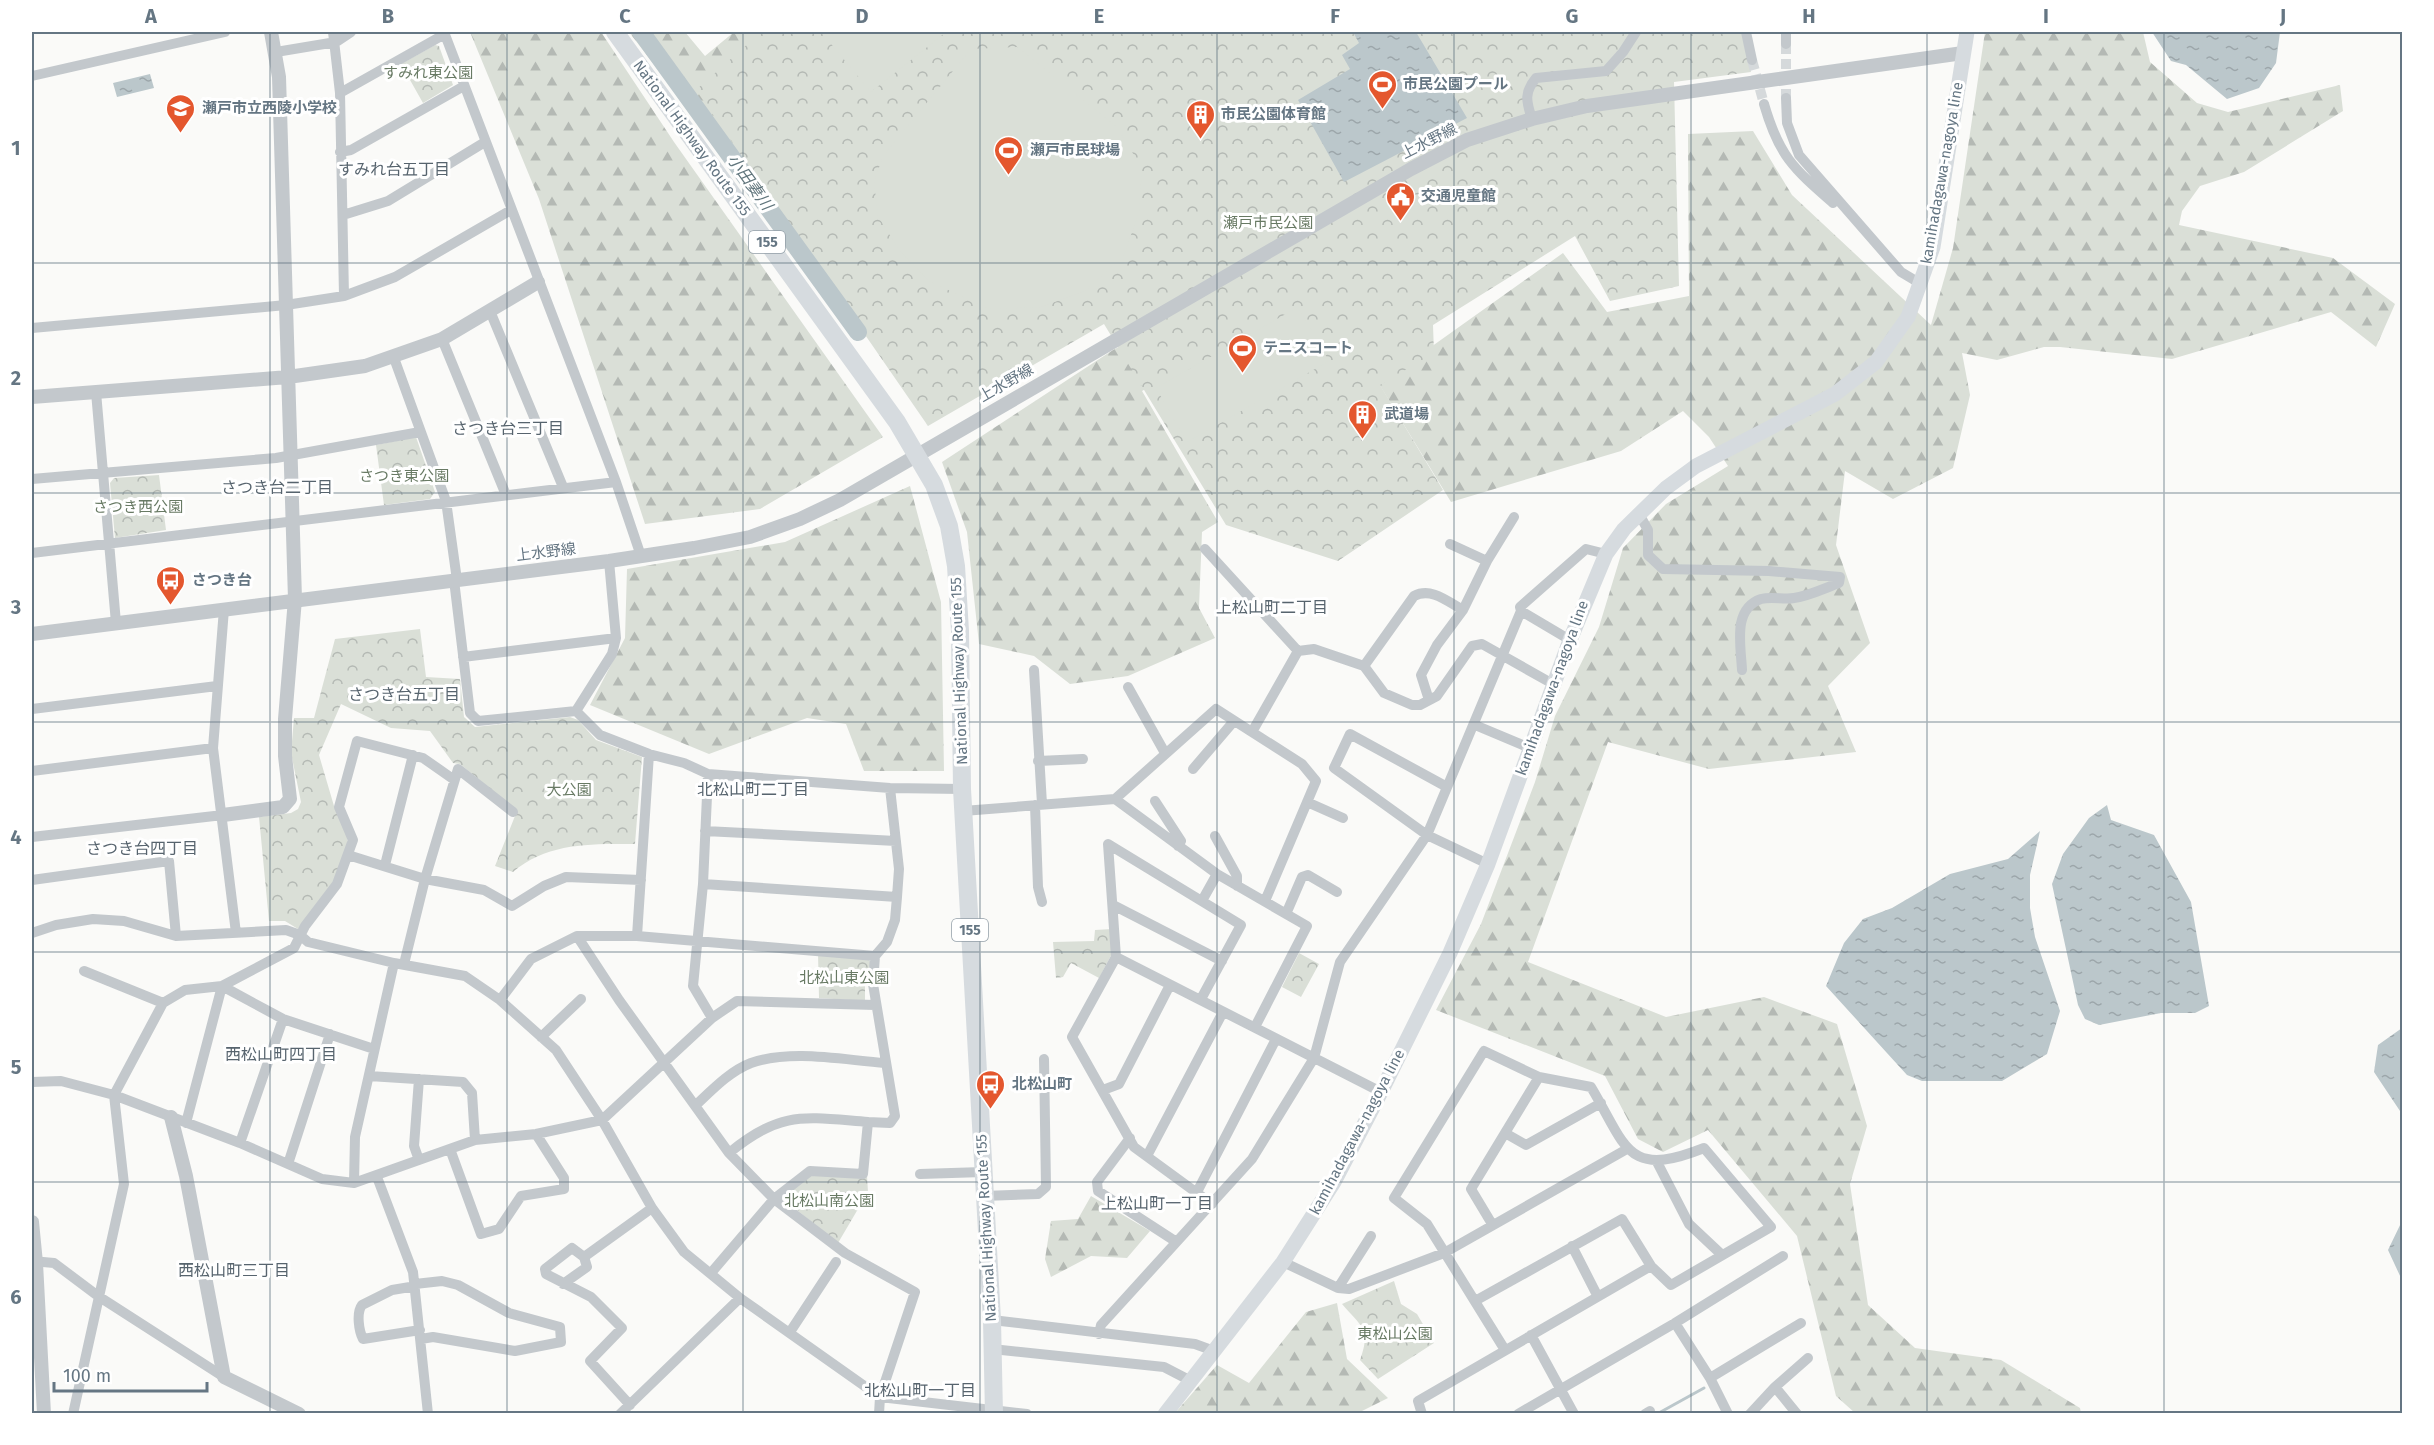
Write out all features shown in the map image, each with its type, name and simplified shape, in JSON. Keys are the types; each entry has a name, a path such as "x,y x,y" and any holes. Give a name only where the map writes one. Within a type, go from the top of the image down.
{"highway":[{"name":"National Highway Route 155","path":"615,32 897,422 934,485 949,526 956,566 960,631 962,789 992,1320 994,1412"}],"main road":[{"name":"kamihadagawa-nagoya line","path":"1166,1413 1283,1262 1334,1182 1381,1092 1450,953 1488,864 1553,684 1606,554 1624,529 1666,488 1706,460 1835,394 1876,362 1908,317 1933,248 1967,32"}],"street":[{"path":"32,76 225,32"},
{"path":"32,837 284,807 290,799 285,756 285,719 295,599 276,52 271,32"},
{"path":"276,52 351,32"},
{"path":"1532,119 1526,100 1527,88 1536,78 1606,71 1623,52 1636,32"},
{"path":"1746,32 1752,60"},
{"path":"1786,32 1786,44"},
{"path":"340,93 444,33 616,482 641,556"},
{"path":"334,37 340,93 344,296"},
{"name":"上水野線","path":"32,634 609,561 750,537 800,519 840,500 1411,169 1467,140 1532,119 1587,106 1963,53"},
{"path":"340,152 351,150 464,86"},
{"path":"1786,98 1787,123 1799,155 1901,272 1921,284"},
{"path":"1764,104 1774,134 1793,168 1860,227"},
{"path":"343,215 388,201 485,142"},
{"path":"32,328 286,305 344,296 395,277 512,210"},
{"path":"32,398 288,377 365,366 394,358 442,339 538,282"},
{"path":"490,311 563,487"},
{"path":"442,339 507,495"},
{"path":"394,358 446,501 470,713 478,721 576,711"},
{"path":"96,393 116,623"},
{"path":"32,479 289,456 420,432"},
{"path":"32,553 616,482"},
{"path":"1639,514 1648,530 1650,560 1663,569 1769,571 1840,577 1839,583 1804,595 1793,598 1762,598 1749,605 1740,619 1742,670"},
{"path":"1428,700 1421,675 1437,645 1463,610 1487,561 1514,517"},
{"path":"1450,544 1487,561"},
{"path":"1205,549 1298,651"},
{"path":"1099,1334 1101,1325 1252,1159 1314,1058 1344,953 1427,835 1475,725 1521,611 1520,607 1586,549 1606,554"},
{"path":"576,711 612,654 616,639 609,561"},
{"path":"1364,666 1414,596 1423,591 1431,592 1463,610"},
{"path":"224,609 213,748 236,933"},
{"path":"1521,611 1570,640"},
{"path":"463,657 616,639"},
{"path":"1298,651 1314,650 1364,666 1383,693 1412,705 1420,705 1437,696 1472,646 1482,644 1553,684"},
{"path":"1252,732 1298,651"},
{"path":"1034,670 1042,902"},
{"path":"32,709 217,686"},
{"path":"1128,687 1165,753"},
{"path":"963,811 1114,799 1216,709 1302,764 1316,781 1265,901"},
{"path":"576,711 600,735 649,754 684,763 708,774 890,788 962,789"},
{"path":"1193,769 1234,721"},
{"path":"1475,725 1530,748"},
{"path":"1447,787 1350,734 1334,768 1427,835 1488,864"},
{"path":"73,1413 124,1184 114,1095 164,1003 185,990 222,986 294,948 300,935 337,884 353,840 339,807 357,741 414,754 453,779"},
{"path":"32,771 213,748"},
{"path":"386,865 414,754"},
{"path":"637,936 649,754"},
{"path":"1038,762 1083,759"},
{"path":"354,1183 355,1137 374,1049 453,779 458,770 513,812"},
{"path":"708,774 693,986 712,1018"},
{"path":"729,1153 765,1128 790,1118 807,1117 890,1123 895,1116 873,984 875,956 887,942 895,920 897,897 899,869 890,788"},
{"path":"1114,799 1217,874 1307,926 1255,1027"},
{"path":"1155,801 1181,841 1178,846"},
{"path":"1307,802 1343,818"},
{"path":"705,831 896,841"},
{"path":"1215,836 1237,876 1237,885"},
{"path":"1201,999 1241,925 1203,899 1108,844 1116,957 1072,1037 1134,1147 1212,1204"},
{"path":"348,855 425,879 484,890 512,906 544,886 566,877 641,880"},
{"path":"32,880 169,861 176,936"},
{"path":"1203,899 1217,874"},
{"path":"1286,914 1302,877 1308,874 1337,892"},
{"path":"702,884 897,897"},
{"path":"1113,905 1222,961"},
{"path":"32,933 56,925 93,918 124,921 176,936 285,930 300,935 308,942 399,964 465,976 500,1000 556,1050 602,1120 652,1208 684,1252 740,1298 880,1398 994,1412 1027,1413"},
{"path":"500,1000 531,959 577,936 637,936 875,956"},
{"path":"577,936 729,1153 774,1198 846,1253 915,1292 880,1398 879,1413"},
{"path":"1116,957 1381,1092"},
{"path":"84,971 164,1003"},
{"path":"1103,1090 1119,1084 1170,985"},
{"path":"222,986 283,1019 374,1049"},
{"path":"186,1123 222,986"},
{"path":"541,1037 581,999"},
{"path":"32,1082 61,1081 114,1095 240,1143 322,1179 354,1183 377,1177 475,1140 537,1134 602,1120 712,1018 737,1001 875,1005"},
{"path":"1147,1156 1222,1012"},
{"path":"240,1143 283,1019"},
{"path":"288,1164 330,1034"},
{"path":"1197,1192 1276,1040"},
{"path":"1475,1301 1622,1219 1651,1266 1671,1285 1771,1227 1704,1148 1674,1160 1657,1162 1644,1159 1627,1149 1591,1087 1539,1077 1484,1052 1394,1198 1427,1224 1505,1350"},
{"path":"696,1105 726,1078 750,1063 785,1056 885,1063"},
{"path":"984,1196 1038,1194 1046,1187 1044,1059"},
{"path":"369,1076 463,1082 472,1093 475,1140"},
{"path":"1492,1224 1471,1189 1539,1077"},
{"path":"419,1079 414,1146 419,1160"},
{"path":"1505,1133 1526,1145 1601,1103"},
{"path":"171,1118 186,1176 224,1377"},
{"path":"711,1273 774,1198 810,1171 863,1174 868,1122"},
{"path":"450,1149 481,1234 499,1229 521,1196 564,1189 564,1178 537,1134"},
{"path":"1130,1138 1097,1182 1098,1191 1175,1241"},
{"path":"1283,1262 1338,1288 1349,1288 1444,1253 1627,1149"},
{"path":"1657,1162 1689,1224 1722,1255"},
{"path":"920,1174 983,1172"},
{"path":"377,1177 414,1272 428,1413"},
{"path":"584,1257 652,1208"},
{"path":"32,1222 35,1318 44,1413"},
{"path":"1338,1288 1371,1236"},
{"path":"1572,1246 1597,1295"},
{"path":"563,1284 587,1267 584,1257 572,1248 545,1269 546,1274 563,1284 591,1297 622,1328 590,1361 630,1405"},
{"path":"1518,1413 1676,1323 1783,1256"},
{"path":"34,1262 54,1263 98,1296 224,1377 280,1410 299,1413"},
{"path":"790,1332 836,1262"},
{"path":"1422,1413 1418,1401 1597,1295 1651,1266"},
{"path":"442,1281 458,1285 509,1313 560,1327 561,1342 515,1351 421,1334 363,1339 359,1310 362,1305 392,1290 416,1285 442,1281"},
{"path":"620,1413 740,1298"},
{"path":"992,1320 1195,1344 1214,1351"},
{"path":"1676,1323 1710,1378 1728,1413"},
{"path":"1710,1378 1801,1323"},
{"path":"1531,1335 1574,1413"},
{"path":"992,1349 1164,1366 1191,1381"},
{"path":"1750,1413 1808,1358"},
{"path":"1775,1387 1797,1413"}],"green space":[{"path":"470,32 601,32 674,142 883,437 760,509 645,524 539,199"},
{"path":"629,32 685,32 705,56 734,32 826,32 929,399 772,218"},
{"name":"瀬戸市民公園","path":"761,32 1742,32 1751,72 1674,82 1679,286 1610,301 1575,236 1433,325 1434,353 1380,385 1443,490 1338,561 1226,525 1104,324 928,426 696,90"},
{"path":"836,32 946,32 871,92 827,39"},
{"path":"1985,32 2143,32 2150,62 2197,103 2228,112 2340,85 2343,111 2244,172 2200,186 2182,211 2179,225 2333,258 2395,304 2376,347 2331,312 2172,359 2060,347 2044,347 1997,360 1962,353 1970,395 1953,468 1893,499 1845,471 1836,545 1870,643 1828,686 1856,752 1709,769 1608,742 1528,962 1666,1017 1764,997 1837,1024 1867,1126 1850,1184 1868,1305 1915,1348 2001,1360 2080,1408 2081,1413 1855,1413 1836,1396 1797,1236 1708,1130 1663,1152 1638,1139 1605,1076 1436,1010 1481,924 1535,782 1555,716 1599,627 1623,548 1666,504 1728,466 1709,437 1683,411 1621,451 1451,502 1379,384 1563,253 1607,312 1689,296 1688,134 1753,131 1792,195 1931,325 1953,248"},
{"name":"すみれ東公園","path":"435,45 439,46 453,85 423,103 401,64"},
{"name":"瀬戸市民球場","path":"1017,47 1116,126 1142,168 1139,212 1124,255 1085,291 1041,307 989,309 929,281 899,250 878,216 874,182 883,156 971,49"},
{"path":"1284,257 1306,298 1142,391 1218,522 1202,532 1199,608 1215,638 1128,676 1070,684 1034,656 979,644 967,532 942,462 1113,350"},
{"name":"テニスコート","path":"1298,307 1329,361 1187,442 1156,388"},
{"name":"さつき東公園","path":"416,437 435,492 430,499 384,505 376,445"},
{"name":"さつき西公園","path":"159,475 166,530 115,538 110,483 114,478"},
{"path":"910,486 941,602 944,771 864,771 846,724 807,718 709,754 590,705 625,638 627,569 785,542"},
{"name":"大公園","path":"420,629 426,677 460,679 464,717 475,727 570,717 578,720 596,740 642,757 635,844 587,845 556,850 527,862 513,872 495,866 517,811 460,764 453,763 430,731 391,728 341,704 319,755 334,806 348,835 347,849 334,881 298,929 285,921 269,921 259,817 291,813 298,809 301,802 291,753 294,718 314,718 335,639"},
{"path":"1112,929 1114,950 1099,978 1071,963 1063,977 1056,978 1053,942 1094,941 1095,930"},
{"name":"北松山東公園","path":"818,953 867,957 871,963 865,980 865,1001 819,998"},
{"path":"1299,953 1319,964 1301,997 1282,987"},
{"name":"北松山南公園","path":"811,1172 867,1176 868,1192 838,1243 783,1199"},
{"path":"1091,1196 1150,1231 1127,1258 1091,1256 1051,1277 1045,1259 1051,1221 1078,1219"},
{"name":"東松山公園","path":"1394,1281 1401,1304 1417,1314 1434,1343 1378,1379 1360,1360 1365,1341 1363,1329 1342,1304"},
{"path":"1337,1303 1347,1359 1388,1398 1358,1413 1175,1413 1217,1365 1249,1383 1306,1312"}],"water":[{"name":"市民公園プール","path":"1353,32 1416,32 1467,118 1344,182 1298,100 1350,69 1342,55 1359,43"},
{"path":"2152,32 2280,32 2276,63 2259,88 2227,99 2186,65 2171,61"},
{"path":"150,74 154,88 117,97 113,83"},
{"path":"2107,805 2111,820 2154,835 2191,902 2209,1006 2195,1013 2161,1013 2099,1025 2085,1019 2078,1005 2052,884 2063,854 2089,818"},
{"path":"2040,831 2030,875 2030,908 2035,937 2060,1011 2047,1054 2002,1081 1922,1081 1907,1075 1826,986 1844,943 1863,919 1892,908 1950,874 2008,859"},
{"path":"2402,1028 2402,1114 2374,1072 2378,1045"},
{"path":"2402,1221 2402,1277 2401,1278 2388,1250"}],"waterway":[{"name":"小田妻川","path":"641,32 858,332"},
{"path":"1657,1414 1704,1388"}],"tunnel":[{"path":"1786,44 1786,98"},
{"path":"1752,60 1764,104"}],"place":[{"name":"市民公園プール","path":"1382,110"},
{"name":"瀬戸市立西陵小学校","path":"181,134"},
{"name":"市民公園体育館","path":"1200,140"},
{"name":"瀬戸市民球場","path":"1009,176"},
{"name":"交通児童館","path":"1400,222"},
{"name":"テニスコート","path":"1242,374"},
{"name":"武道場","path":"1363,440"},
{"name":"さつき台","path":"171,606"},
{"name":"北松山町","path":"991,1110"}],"district":[{"name":"すみれ台五丁目","path":"394,169"},
{"name":"さつき台三丁目","path":"508,428"},
{"name":"さつき台二丁目","path":"277,487"},
{"name":"上松山町二丁目","path":"1272,607"},
{"name":"さつき台五丁目","path":"404,694"},
{"name":"北松山町二丁目","path":"753,789"},
{"name":"さつき台四丁目","path":"142,848"},
{"name":"西松山町四丁目","path":"281,1054"},
{"name":"上松山町一丁目","path":"1157,1203"},
{"name":"西松山町三丁目","path":"234,1270"},
{"name":"北松山町一丁目","path":"920,1390"}]}
